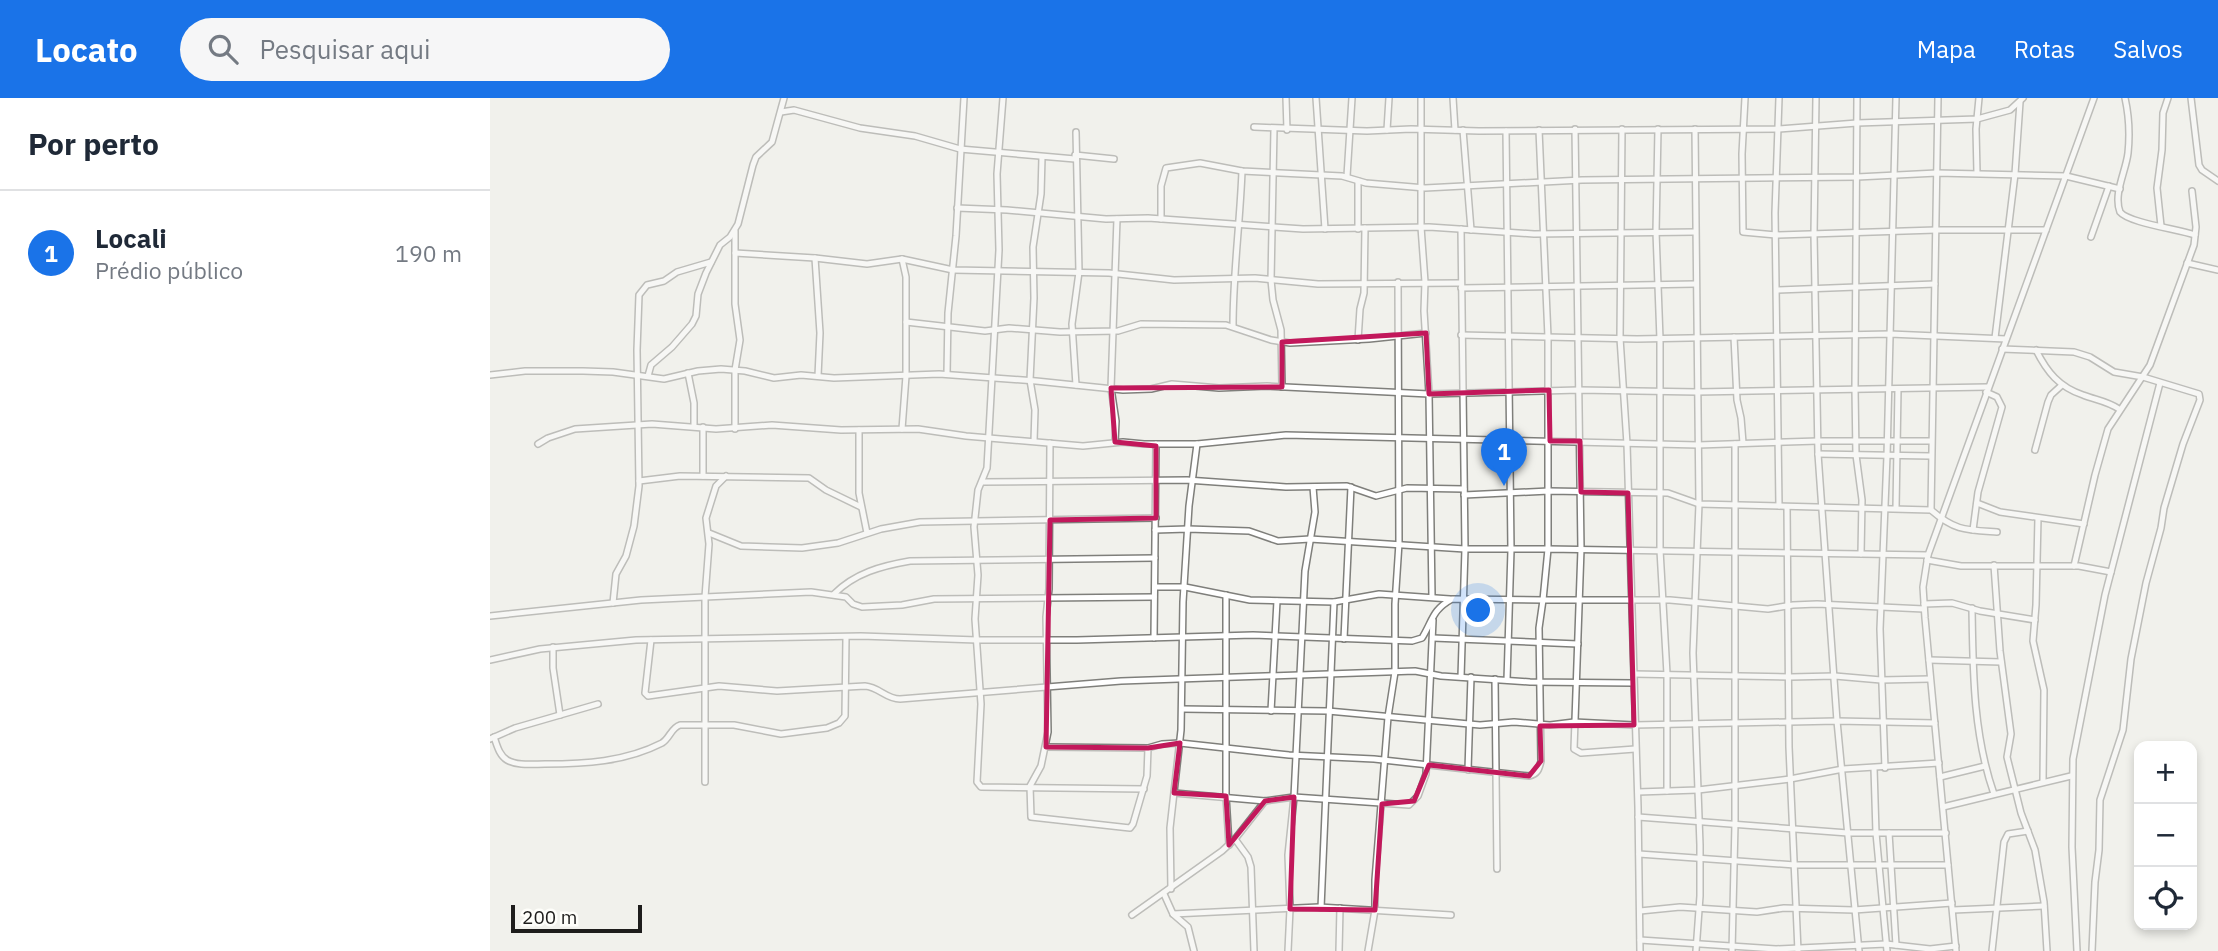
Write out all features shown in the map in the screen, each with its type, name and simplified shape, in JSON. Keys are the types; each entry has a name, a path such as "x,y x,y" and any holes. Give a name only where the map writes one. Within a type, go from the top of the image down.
{"street":[{"path":"735,429 735,370 740,340 735,304 735,231 756,156 772,142 784,98"},
{"path":"947,374 947,327 964,98"},
{"path":"1003,98 997,174 998,271 987,468 978,490 975,521 976,640 981,734 978,785 1144,789"},
{"path":"1286,98 1287,130"},
{"path":"1316,98 1325,229"},
{"path":"1347,176 1352,98"},
{"path":"1387,130 1389,98"},
{"path":"1421,98 1421,227 1429,394 1432,597"},
{"path":"1453,98 1455,130"},
{"path":"1745,98 1743,232 1776,235 2046,230"},
{"path":"1779,98 1776,177 1779,506"},
{"path":"1816,98 1814,234 1818,454 1837,721 1859,948"},
{"path":"1857,98 1855,389 1856,455 1862,507 1861,554"},
{"path":"1885,768 1880,629 1896,98"},
{"path":"1931,510 1938,98"},
{"path":"1977,173 1979,98"},
{"path":"1640,940 1696,948 1798,950 1886,948 1896,945 1956,949 1924,606 1927,557 2094,98"},
{"path":"2125,98 2129,116 2129,141 2118,206 2124,216 2195,236"},
{"path":"2161,226 2157,188 2163,113 2168,98"},
{"path":"2191,98 2199,165 2218,181"},
{"path":"1254,128 1350,131 1779,129 1977,119 2010,110 2022,100"},
{"path":"1995,338 2022,100"},
{"path":"781,113 794,110 860,128 915,136 960,149 1042,158 1114,159"},
{"path":"1658,128 1656,232 1660,339 1660,551 1667,674 1667,791"},
{"path":"1274,129 1271,280 1282,342 1282,387"},
{"path":"1575,129 1581,549 1574,749 1577,752 1636,749"},
{"path":"1622,129 1620,338 1638,792 1640,951"},
{"path":"1695,129 1699,504 1693,653 1700,860 1696,948"},
{"path":"1463,130 1471,230"},
{"path":"1046,747 1148,748 1180,743 1328,758 1385,760 1529,776 1535,774 1541,761 1539,643 1548,549 1550,441 1539,130"},
{"path":"1506,131 1511,550 1507,680"},
{"path":"1076,132 1079,272 1072,332 1076,385"},
{"path":"1034,441 1035,410 1030,380 1034,298 1032,272 1041,194 1042,158"},
{"path":"1161,219 1163,173 1168,166 1200,163 1242,171 1347,176 1358,181 1421,188 1575,181 1977,173 2066,176 2120,189"},
{"path":"1233,326 1233,279 1242,171"},
{"path":"1358,181 1364,282 1358,340"},
{"path":"2091,237 2109,186"},
{"path":"2074,566 2104,441 2119,409 2143,377 2154,356 2187,263 2195,236 2192,191"},
{"path":"957,208 1273,228 1421,227 1508,233 1695,232"},
{"path":"1115,442 1116,421 1111,388 1117,219"},
{"path":"1461,229 1465,549 1461,677"},
{"path":"648,376 651,365 673,347 692,324 696,316 701,284 711,262 720,245 735,231"},
{"path":"736,253 867,264 902,259 953,270 1115,273 1174,280 1271,280 1318,284 1425,282 1508,287 1695,284"},
{"path":"815,258 820,333 818,376"},
{"path":"902,259 906,277 906,376 902,429"},
{"path":"613,603 616,574 626,556 635,527 639,481 639,295 647,285 711,262"},
{"path":"2187,263 2218,270"},
{"path":"1368,951 1375,910 1388,717 1395,672 1400,438 1398,282"},
{"path":"1777,290 1935,285"},
{"path":"906,322 985,331 995,328 1114,331 1141,324 1233,326 1265,339 1282,342 1358,340 1426,333"},
{"path":"1461,335 1660,339 1890,334 2006,338"},
{"path":"1734,337 1736,391 1743,443"},
{"path":"2002,349 2082,354 2114,372 2194,391 2199,394 2200,400 2183,444 2164,508 2131,659 2123,730 2099,800 2099,850 2092,951"},
{"path":"2035,351 2052,377 2062,385 2119,409"},
{"path":"490,376 541,370 612,372 664,379 708,370 735,370 774,378 802,375 947,374 1138,390 1164,384 1429,394 1549,390 1697,392 1932,387 1987,389 1997,397 2002,407 1977,503 1973,530"},
{"path":"688,373 694,403 694,426"},
{"path":"2077,951 2071,776 2111,572 2160,383"},
{"path":"2035,450 2048,402 2062,385"},
{"path":"1896,508 1898,388"},
{"path":"538,444 575,429 638,424 735,429 772,425 859,430 902,429 1083,446 1115,442 1197,444 1286,435 1698,445 1931,441"},
{"path":"703,427 703,476"},
{"path":"859,430 861,507 867,533"},
{"path":"1051,443 1046,617 1049,715 1041,766 1030,786 1031,817 1130,828 1144,789 1148,748"},
{"path":"1154,638 1156,444"},
{"path":"1171,889 1170,828 1180,743 1188,529 1197,444"},
{"path":"1732,949 1735,824 1735,444"},
{"path":"1818,454 1930,456"},
{"path":"639,481 680,475 809,478 826,490 861,507"},
{"path":"705,782 705,597 709,533 706,527 708,509 716,486 726,476"},
{"path":"983,482 1192,480 1351,487 1376,496 1399,490 1430,488 1464,492 1660,493 1699,504 1931,510 1947,524 1997,532"},
{"path":"1288,951 1288,855 1294,797 1305,571 1315,512 1313,487"},
{"path":"1344,639 1351,487"},
{"path":"1977,503 2000,512 2084,524"},
{"path":"1787,507 1790,779 1798,950"},
{"path":"709,533 741,546 791,548 825,546 897,525 920,522 1156,518"},
{"path":"2038,518 2034,651 2044,690 2043,781"},
{"path":"1156,530 1249,531 1278,541 1348,540 1465,549 1884,554 1927,557 1961,566 2074,566 2111,572"},
{"path":"834,594 855,577 881,566 910,561 1155,558"},
{"path":"1994,565 2001,662 2011,734 2007,760 2035,850 2044,906 2047,951"},
{"path":"1155,587 1185,587 1250,600 1277,601 1334,601 1395,594 1452,599 1694,601 1768,609 1787,606 1924,606 1952,603 2035,620"},
{"path":"490,617 613,603 811,592 846,597 853,604 862,607 902,605 934,599 1154,597"},
{"path":"1226,595 1226,796 1229,845"},
{"path":"490,660 522,651 553,647 650,640 861,636 1047,640 1274,636 1412,641 1422,638 1433,614 1441,605 1452,599"},
{"path":"1271,711 1277,601"},
{"path":"1321,908 1334,601"},
{"path":"1972,608 1977,723 1985,766 1994,794"},
{"path":"1174,793 1265,801 1294,797 1409,806 1425,777 1427,765 1433,614"},
{"path":"598,704 492,738 503,758 510,762 583,764 624,757 663,742 676,726 734,725 781,734 827,728 843,720 846,706 846,638"},
{"path":"1433,638 1578,644"},
{"path":"650,640 646,695 727,686 777,691 872,687 889,697 900,699 1184,678 1421,671 1461,677 1538,682 1633,683"},
{"path":"553,647 553,668 561,715"},
{"path":"1929,660 2001,662"},
{"path":"1634,674 1930,679"},
{"path":"1468,770 1471,677"},
{"path":"1495,679 1497,869"},
{"path":"1182,709 1328,711 1470,724 1734,724 1837,721 1935,723"},
{"path":"1638,792 1698,790 1790,779 1843,769 1939,763"},
{"path":"1940,777 1985,766"},
{"path":"1874,768 1876,833 1886,948"},
{"path":"1943,807 2071,776"},
{"path":"1132,915 1229,845 1265,801"},
{"path":"1638,817 1848,833 1945,833"},
{"path":"1992,951 2005,837 2008,834 2028,831"},
{"path":"1889,833 1896,945"},
{"path":"1235,839 1248,857 1251,867 1254,951"},
{"path":"1639,854 1794,865 1948,864"},
{"path":"1164,894 1173,914 1188,926 1194,951"},
{"path":"1640,911 1670,908 1768,912 1784,908 1854,910 2044,906"},
{"path":"1339,951 1340,908"},
{"path":"1173,914 1340,908 1451,915"}],"highlighted area":[{"path":"1426,333 1429,394 1549,390 1550,441 1580,441 1581,492 1628,493 1634,725 1540,726 1541,761 1529,776 1429,765 1414,801 1382,804 1375,910 1290,909 1294,797 1265,801 1229,845 1226,796 1174,793 1180,743 1148,748 1046,747 1050,520 1156,518 1156,446 1115,442 1111,388 1282,387 1282,342"}],"place":[{"name":"Locali","path":"1504,486"}]}
